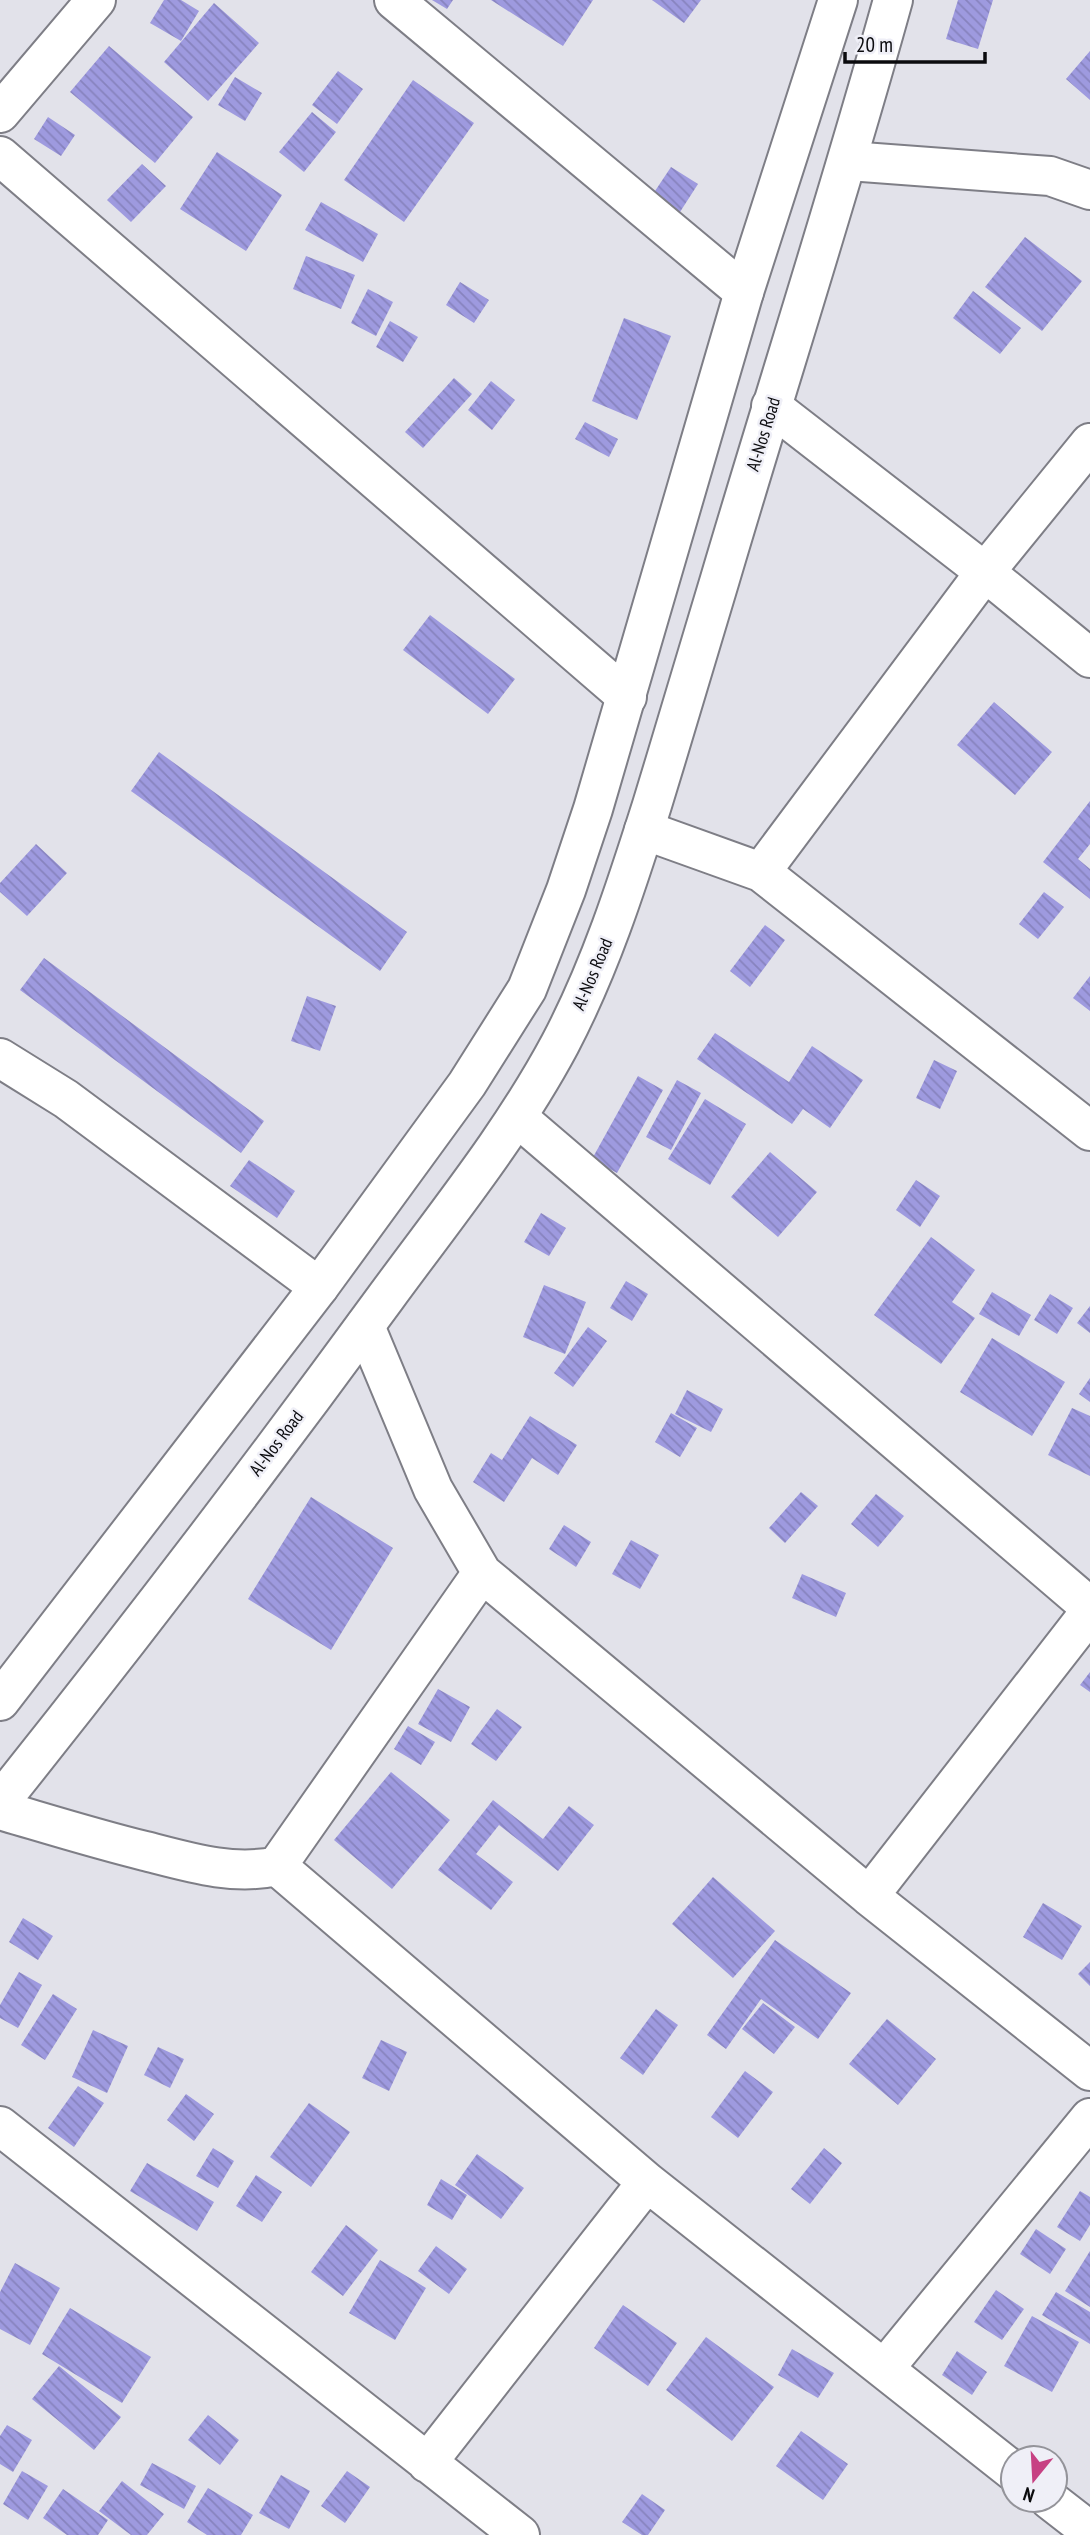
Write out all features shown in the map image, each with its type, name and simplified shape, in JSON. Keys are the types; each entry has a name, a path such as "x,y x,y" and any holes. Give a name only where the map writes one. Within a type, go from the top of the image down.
{"street":[{"path":"0,113 96,0"},
{"path":"394,0 744,292"},
{"path":"0,1701 319,1287 467,1084 527,989 570,878 627,697 744,292 838,0"},
{"name":"Al-Nos Road","path":"0,1802 120,1652 365,1326 517,1117 558,1048 592,979 618,911 644,830 771,406 849,161 893,0"},
{"path":"0,156 627,697"},
{"path":"849,161 1050,176 1090,190"},
{"path":"771,406 985,572 1090,658"},
{"path":"761,872 985,572 1090,443"},
{"path":"644,830 761,872 1090,1131"},
{"path":"0,1058 66,1099 319,1287"},
{"path":"517,1117 1090,1609 869,1896"},
{"path":"365,1326 433,1489 482,1573 869,1896 1090,2071"},
{"path":"0,1810 90,1837 196,1864 256,1871 277,1866 482,1573"},
{"path":"277,1866 647,2182 999,2460"},
{"path":"884,2369 1090,2118"},
{"path":"0,2126 427,2463 504,2530"},
{"path":"427,2463 647,2182"},
{"path":"1068,2514 1090,2532"}],"building":[{"path":"164,0 181,0 199,11 181,41 150,23"},
{"path":"432,0 453,0 447,9"},
{"path":"491,0 593,0 563,46"},
{"path":"652,0 701,0 684,23"},
{"path":"958,0 993,0 978,49 946,39"},
{"path":"214,3 259,43 208,101 164,62"},
{"path":"109,46 193,117 155,163 70,92"},
{"path":"1090,51 1090,100 1066,79"},
{"path":"338,71 363,89 337,124 312,105"},
{"path":"235,77 262,93 245,121 218,105"},
{"path":"413,80 474,123 404,222 344,180"},
{"path":"312,112 336,132 304,172 279,152"},
{"path":"48,117 75,135 61,156 34,139"},
{"path":"217,152 282,195 246,251 180,209"},
{"path":"142,164 166,186 131,222 107,200"},
{"path":"671,167 698,184 680,212 653,194"},
{"path":"321,202 378,234 363,262 305,230"},
{"path":"1025,237 1082,281 1042,331 985,287"},
{"path":"306,256 355,275 341,309 293,289"},
{"path":"460,282 489,300 474,323 446,305"},
{"path":"368,289 393,302 376,336 351,323"},
{"path":"973,291 1021,328 1000,354 953,318"},
{"path":"624,318 671,336 637,420 592,401"},
{"path":"390,321 418,337 403,362 376,347"},
{"path":"454,378 472,394 423,448 405,432"},
{"path":"491,381 515,400 492,430 468,410"},
{"path":"585,422 618,439 609,457 575,439"},
{"path":"430,615 515,679 488,714 403,650"},
{"path":"994,702 1052,752 1015,795 957,745"},
{"path":"159,752 407,932 380,971 131,791"},
{"path":"1090,801 1090,844 1078,859 1090,869 1090,899 1043,862"},
{"path":"36,844 67,873 27,916 0,892 0,883"},
{"path":"1044,892 1064,907 1038,939 1019,924"},
{"path":"765,925 785,940 750,987 730,971"},
{"path":"44,958 264,1121 241,1153 20,990"},
{"path":"1090,976 1090,1011 1073,998"},
{"path":"307,996 336,1006 320,1051 291,1041"},
{"path":"715,1033 789,1082 812,1046 863,1080 830,1128 803,1109 792,1124 697,1059"},
{"path":"934,1060 957,1071 940,1109 916,1098"},
{"path":"638,1076 663,1090 617,1173 592,1159"},
{"path":"677,1080 701,1093 671,1150 646,1137"},
{"path":"705,1099 746,1124 710,1185 668,1159"},
{"path":"770,1152 817,1192 778,1237 731,1197"},
{"path":"249,1160 295,1191 277,1218 230,1186"},
{"path":"916,1180 940,1196 920,1227 896,1210"},
{"path":"541,1213 566,1228 549,1256 524,1242"},
{"path":"931,1237 975,1270 952,1302 975,1318 941,1364 874,1315"},
{"path":"626,1281 648,1294 632,1321 610,1308"},
{"path":"544,1285 586,1302 565,1354 523,1337"},
{"path":"992,1292 1031,1315 1019,1336 979,1314"},
{"path":"1050,1294 1073,1308 1057,1334 1034,1320"},
{"path":"1090,1306 1090,1333 1077,1323"},
{"path":"588,1327 607,1341 573,1387 554,1373"},
{"path":"992,1338 1065,1382 1032,1436 960,1392"},
{"path":"1090,1378 1090,1402 1079,1394"},
{"path":"687,1390 723,1409 711,1432 675,1414"},
{"path":"1072,1408 1090,1416 1090,1476 1048,1455"},
{"path":"671,1413 697,1428 680,1457 655,1442"},
{"path":"530,1416 577,1445 558,1475 532,1458 504,1502 473,1482 491,1453 502,1460"},
{"path":"801,1492 818,1506 785,1543 769,1528"},
{"path":"876,1494 904,1516 878,1547 851,1524"},
{"path":"311,1497 393,1548 331,1650 248,1599"},
{"path":"564,1525 591,1542 576,1567 549,1549"},
{"path":"631,1540 659,1555 640,1589 612,1574"},
{"path":"802,1574 846,1593 836,1617 792,1598"},
{"path":"1090,1672 1090,1692 1080,1685"},
{"path":"438,1689 470,1707 451,1742 418,1724"},
{"path":"497,1709 522,1727 496,1761 471,1744"},
{"path":"408,1726 435,1742 421,1765 394,1749"},
{"path":"391,1772 450,1820 392,1889 334,1840"},
{"path":"493,1800 543,1839 569,1806 594,1825 558,1871 499,1825 476,1854 513,1882 491,1910 438,1870"},
{"path":"713,1877 775,1931 733,1978 672,1924"},
{"path":"1043,1903 1082,1926 1062,1960 1023,1937"},
{"path":"23,1918 53,1936 38,1960 9,1942"},
{"path":"775,1940 851,1993 818,2039 761,1999 726,2049 707,2035"},
{"path":"1090,1962 1090,1986 1078,1974"},
{"path":"19,1972 42,1985 18,2028 0,2018 0,2005"},
{"path":"53,1994 77,2009 45,2060 21,2045"},
{"path":"763,2003 795,2027 774,2054 742,2029"},
{"path":"656,2009 678,2025 643,2075 620,2058"},
{"path":"887,2019 936,2059 898,2105 849,2064"},
{"path":"93,2030 128,2046 107,2093 72,2077"},
{"path":"381,2040 407,2052 389,2091 362,2078"},
{"path":"158,2047 184,2059 170,2088 144,2075"},
{"path":"745,2071 773,2092 738,2138 711,2117"},
{"path":"78,2086 104,2103 74,2147 48,2128"},
{"path":"186,2094 214,2114 194,2141 167,2120"},
{"path":"309,2103 350,2132 311,2187 270,2157"},
{"path":"213,2148 234,2161 218,2188 196,2176"},
{"path":"824,2148 842,2163 810,2204 791,2189"},
{"path":"477,2154 524,2188 501,2219 455,2185"},
{"path":"147,2163 214,2202 197,2231 130,2191"},
{"path":"256,2175 282,2192 262,2222 236,2206"},
{"path":"441,2179 467,2195 452,2220 427,2205"},
{"path":"1080,2191 1090,2197 1090,2225 1080,2241 1057,2227"},
{"path":"346,2225 378,2250 343,2296 311,2272"},
{"path":"1036,2229 1066,2249 1050,2274 1020,2254"},
{"path":"436,2246 467,2269 449,2294 418,2271"},
{"path":"1090,2251 1090,2307 1065,2291"},
{"path":"380,2260 426,2288 395,2340 349,2313"},
{"path":"15,2263 60,2288 30,2345 0,2329 0,2292"},
{"path":"996,2290 1024,2309 1002,2340 974,2322"},
{"path":"1056,2292 1090,2312 1090,2344 1042,2315"},
{"path":"623,2305 677,2343 648,2386 594,2348"},
{"path":"70,2308 151,2357 122,2403 42,2354"},
{"path":"1032,2316 1079,2342 1052,2392 1004,2366"},
{"path":"706,2337 774,2387 732,2441 666,2390"},
{"path":"792,2349 834,2373 818,2398 778,2375"},
{"path":"957,2351 987,2372 972,2395 942,2375"},
{"path":"59,2366 121,2417 94,2450 32,2399"},
{"path":"208,2415 239,2440 220,2465 188,2440"},
{"path":"7,2425 32,2440 13,2472 0,2464 0,2436"},
{"path":"801,2431 848,2464 823,2500 776,2466"},
{"path":"152,2463 196,2486 184,2509 140,2485"},
{"path":"22,2471 48,2486 28,2520 3,2504"},
{"path":"347,2471 370,2487 345,2523 321,2506"},
{"path":"281,2475 310,2491 289,2529 259,2513"},
{"path":"122,2481 164,2514 147,2535 131,2535 99,2511"},
{"path":"208,2488 253,2515 241,2535 207,2535 187,2522"},
{"path":"63,2489 108,2520 98,2535 67,2535 43,2518"},
{"path":"642,2494 665,2510 648,2535 642,2535 622,2522"}]}
